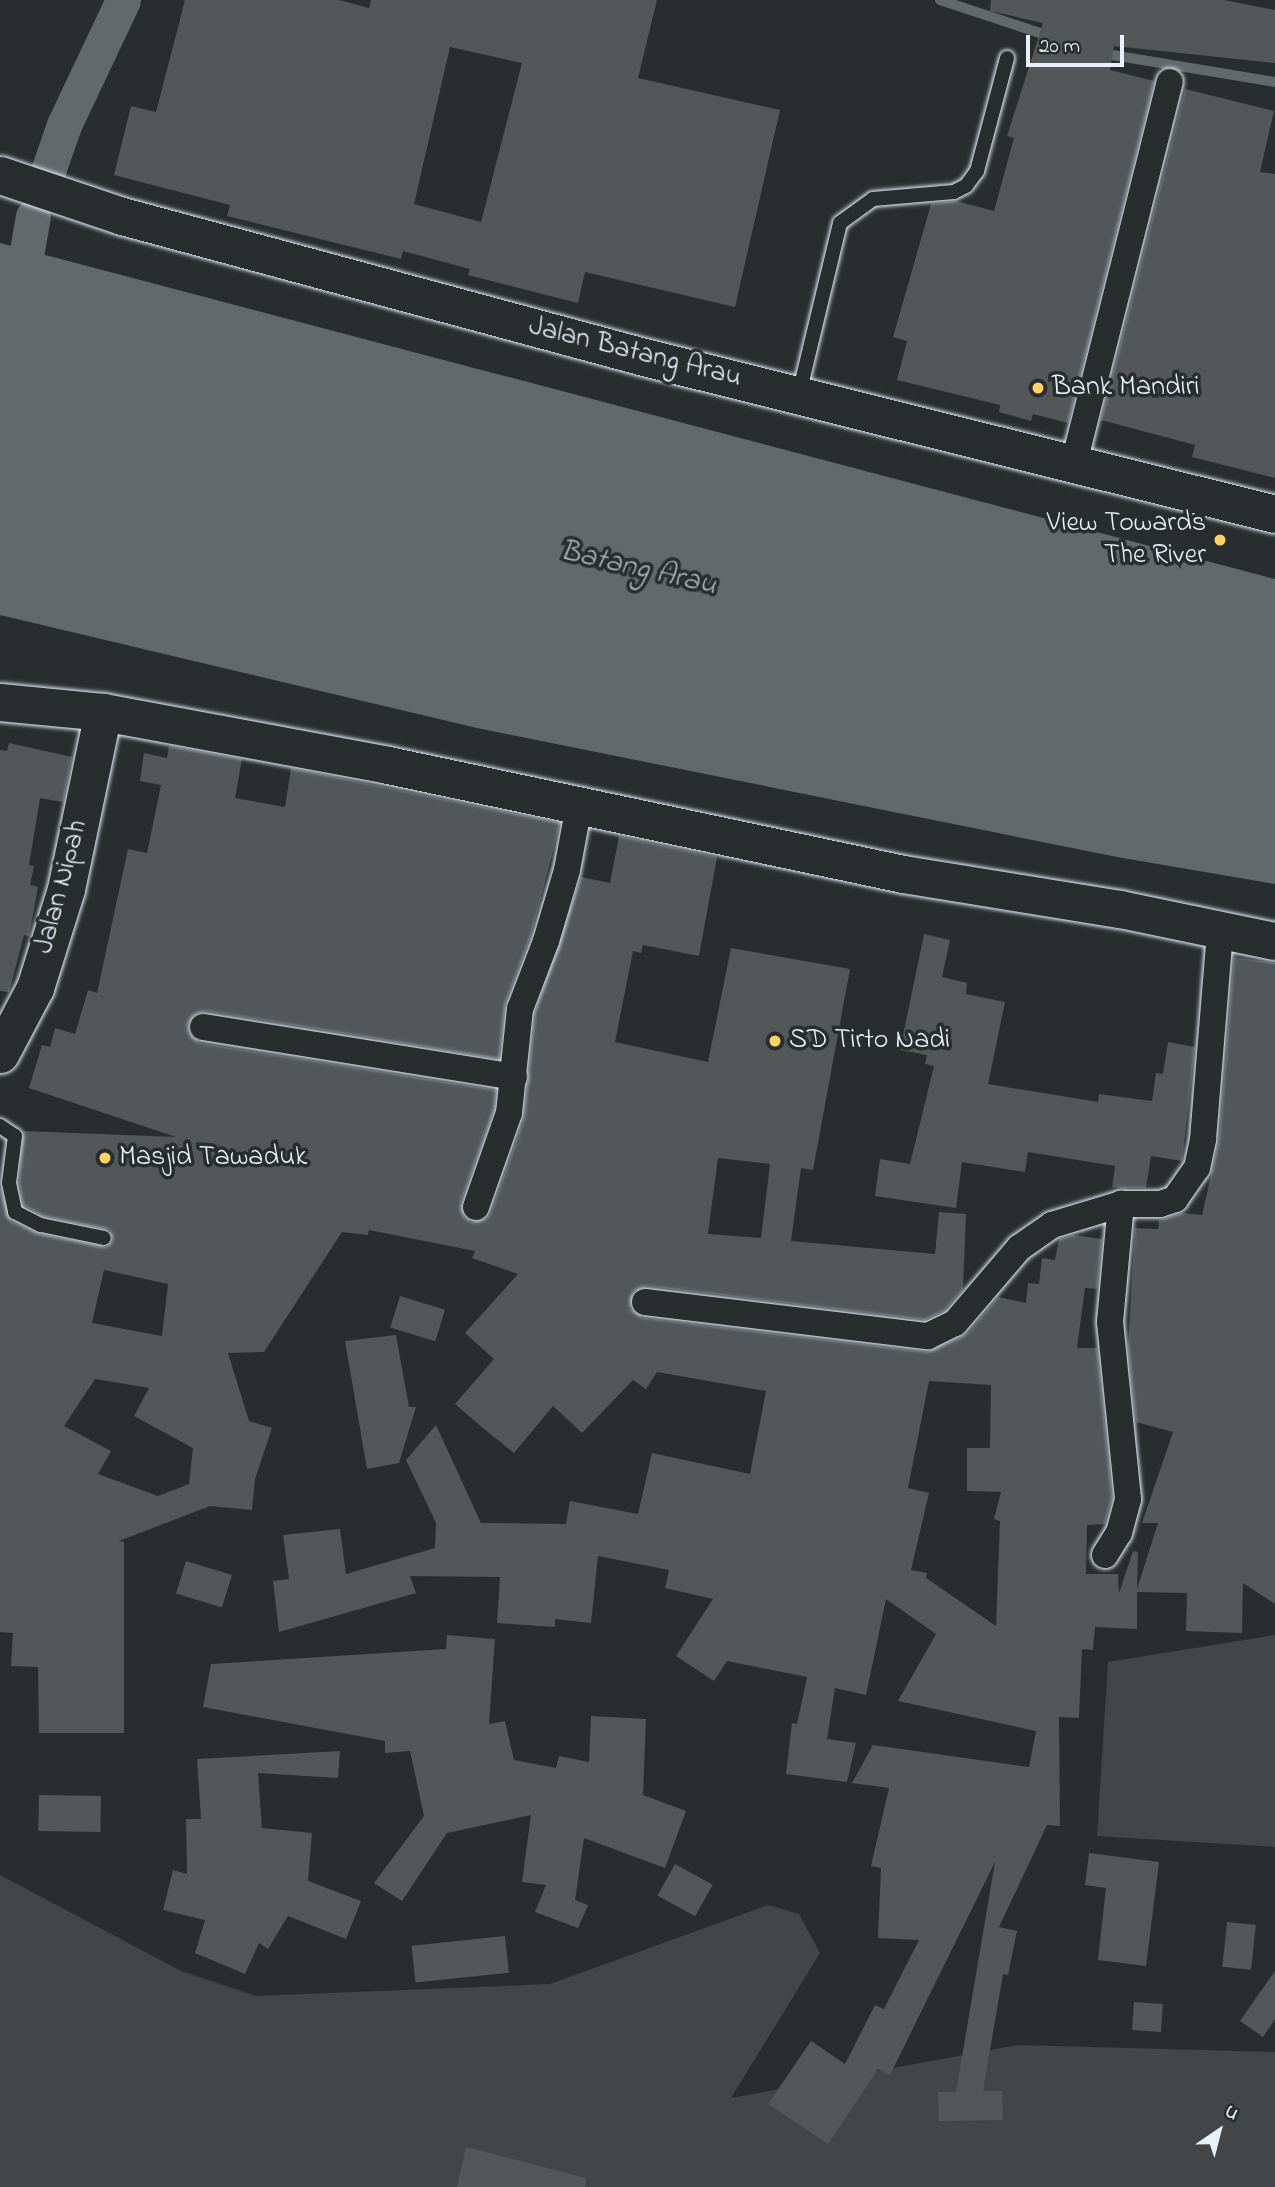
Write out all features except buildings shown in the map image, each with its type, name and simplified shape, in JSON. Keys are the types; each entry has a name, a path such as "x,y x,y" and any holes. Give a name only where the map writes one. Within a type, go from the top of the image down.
{"street":[{"path":"1073,467 1170,82"},
{"name":"Jalan Batang Arau","path":"0,175 122,216 1073,467 1275,514"},
{"path":"0,702 103,712 579,805 903,874 1275,941"},
{"name":"Jalan Nipah","path":"0,1055 35,988 66,889 103,712"},
{"path":"476,1207 509,1113 520,1009 557,905 579,805"},
{"path":"645,1303 928,1336 954,1324 1034,1236 1079,1214 1121,1204 1160,1205 1175,1199 1197,1168 1220,930"},
{"path":"203,1027 513,1077"},
{"path":"1105,1555 1119,1533 1128,1500 1110,1322 1121,1204"}],"lane":[{"path":"799,395 840,223 873,199 954,192 967,186 977,171 1007,58"},
{"path":"0,1126 15,1136 9,1183 15,1212 41,1225 104,1238"}],"shaded area":[{"path":"1275,1635 1275,1847 1097,1836 1108,1662"},
{"path":"0,1875 181,1971 256,1996 550,1984 768,1905 799,1914 820,1953 731,2098 1018,2045 1275,2052 1275,2187 0,2187"}],"water":[{"name":"Batang Arau","path":"0,243 1275,579 1275,884 1117,857 477,728 0,615"}],"waterway":[{"path":"48,171 64,125 123,0"},
{"path":"940,0 1049,36"},
{"path":"1100,53 1275,82"},
{"path":"27,250 33,217"}],"place":[{"name":"Bank Mandiri","path":"1038,388"},
{"name":"View Towards The River","path":"1220,540"},
{"name":"SD Tirto Nadi","path":"775,1041"},
{"name":"Masjid Tawaduk","path":"105,1158"}]}
